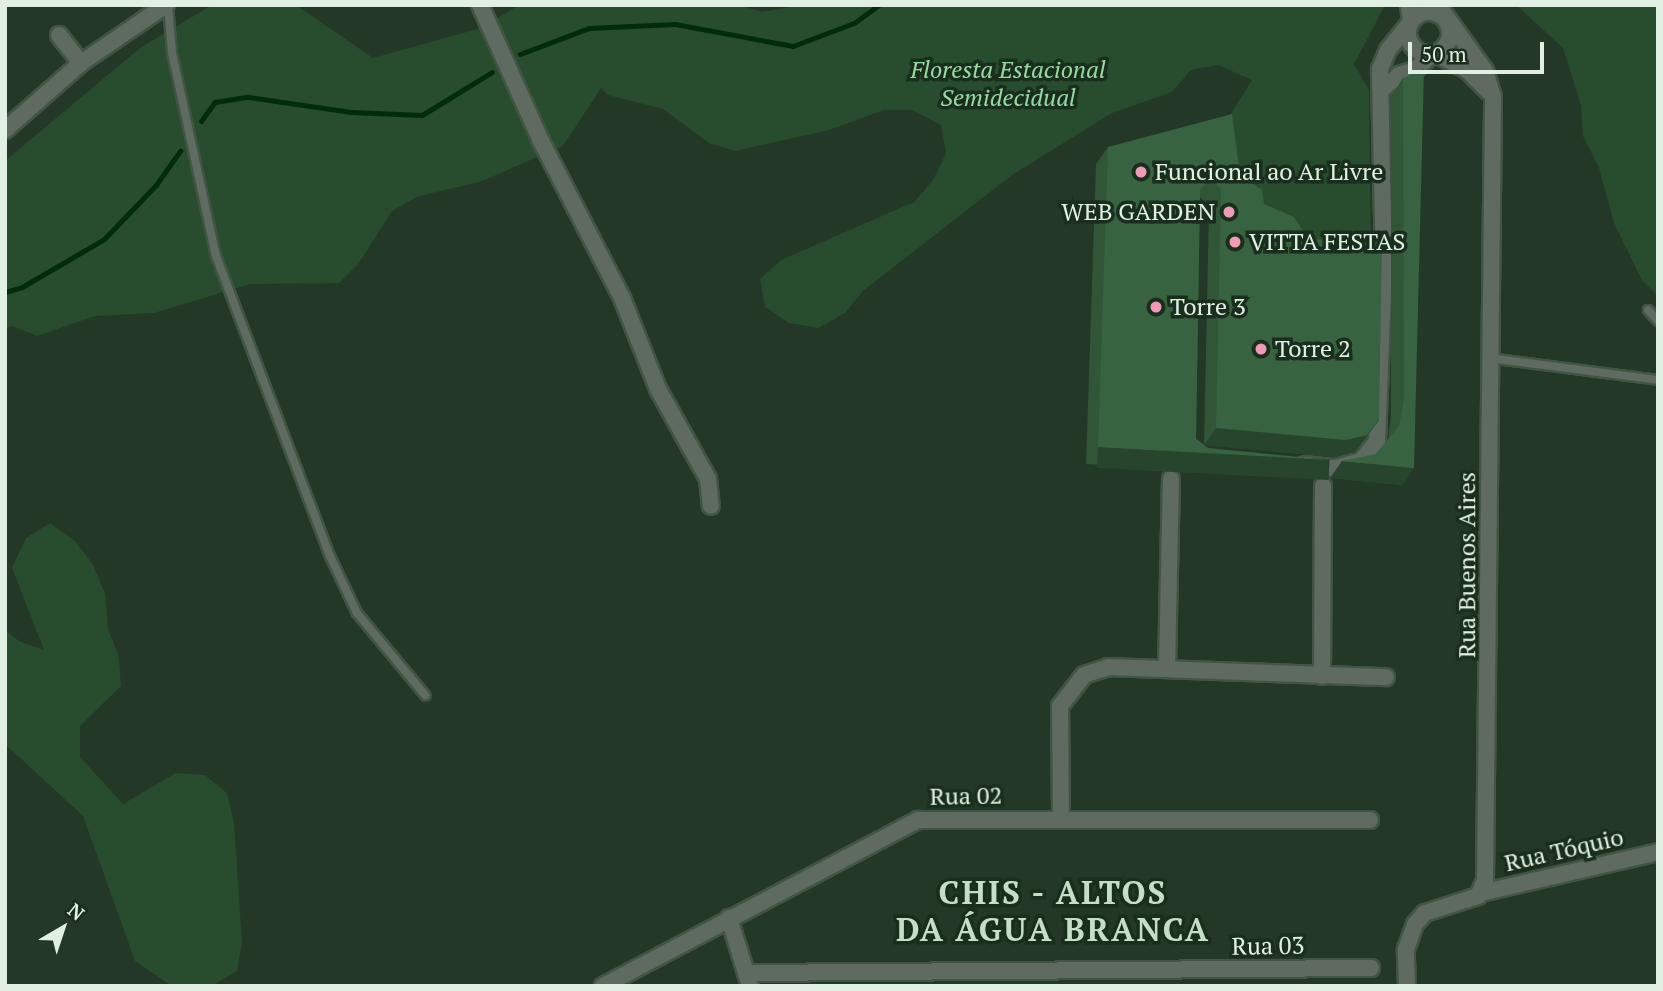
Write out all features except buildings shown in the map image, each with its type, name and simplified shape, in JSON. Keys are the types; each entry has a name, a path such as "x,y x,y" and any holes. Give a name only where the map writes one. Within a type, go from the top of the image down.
{"street":[{"path":"5,130 81,63 167,5"},
{"path":"480,5 541,141 622,298 658,388 708,479 711,506"},
{"name":"Rua Buenos Aires","path":"1438,5 1448,24 1485,71 1493,97 1489,358 1490,658 1486,880 1481,893"},
{"path":"1382,89 1399,75 1415,70 1448,42 1448,24 1440,14 1410,13"},
{"path":"1410,13 1410,42 1420,52 1434,53 1466,69 1493,97"},
{"path":"1293,464 1335,468 1361,461 1377,441 1384,268 1380,69 1410,13"},
{"path":"59,35 81,63"},
{"path":"1167,668 1171,480"},
{"path":"1322,676 1323,486"},
{"path":"1061,817 1060,706 1068,691 1084,675 1108,667 1386,677"},
{"name":"Rua 02","path":"603,986 918,820 1061,817 1370,820"},
{"name":"Rua Tóquio","path":"1481,893 1658,852"},
{"path":"1406,986 1406,949 1415,924 1425,913 1481,893"},
{"path":"729,918 748,979"},
{"name":"Rua 03","path":"748,979 1035,978 1371,968"}],"lane":[{"path":"167,5 172,53 216,256 330,556 357,613 425,695"},
{"path":"1648,310 1658,321"},
{"path":"1489,358 1658,380"}],"green space":[{"name":"Floresta Estacional Semidecidual","path":"212,5 296,5 373,58 481,28 519,5 739,5 762,12 802,5 1385,5 1354,64 1369,90 1371,259 1252,222 1220,131 1252,80 1218,65 1191,70 1172,92 1112,113 1012,175 863,291 845,313 818,328 789,323 765,307 760,279 781,260 914,202 933,180 946,153 941,125 912,110 884,110 829,130 735,151 709,143 663,109 608,95 601,88 563,146 480,182 419,196 392,211 359,263 339,283 250,284 154,313 95,316 37,336 12,326 5,328 5,161 140,48"},
{"path":"1516,5 1658,5 1658,296 1642,280 1614,223 1599,168 1583,136 1581,105 1563,48"},
{"path":"50,523 74,540 92,563 105,593 108,629 119,657 121,686 80,726 80,757 123,804 176,773 205,775 227,793 234,822 242,942 237,971 213,985 172,986 135,961 83,816 5,744 5,630 19,641 44,650 12,568 26,538"}],"waterway":[{"path":"520,54 589,28 675,24 793,46 854,23 879,5"},
{"path":"201,121 215,102 248,97 351,112 422,115 492,72"},
{"path":"5,292 22,287 104,239 156,185 180,151"}],"place":[{"name":"Funcional ao Ar Livre","path":"1141,172"},
{"name":"WEB GARDEN","path":"1229,212"},
{"name":"VITTA FESTAS","path":"1235,242"},
{"name":"Torre 3","path":"1156,307"},
{"name":"Torre 2","path":"1261,349"}],"district":[{"name":"CHIS - ALTOS DA ÁGUA BRANCA","path":"1053,912"}]}
